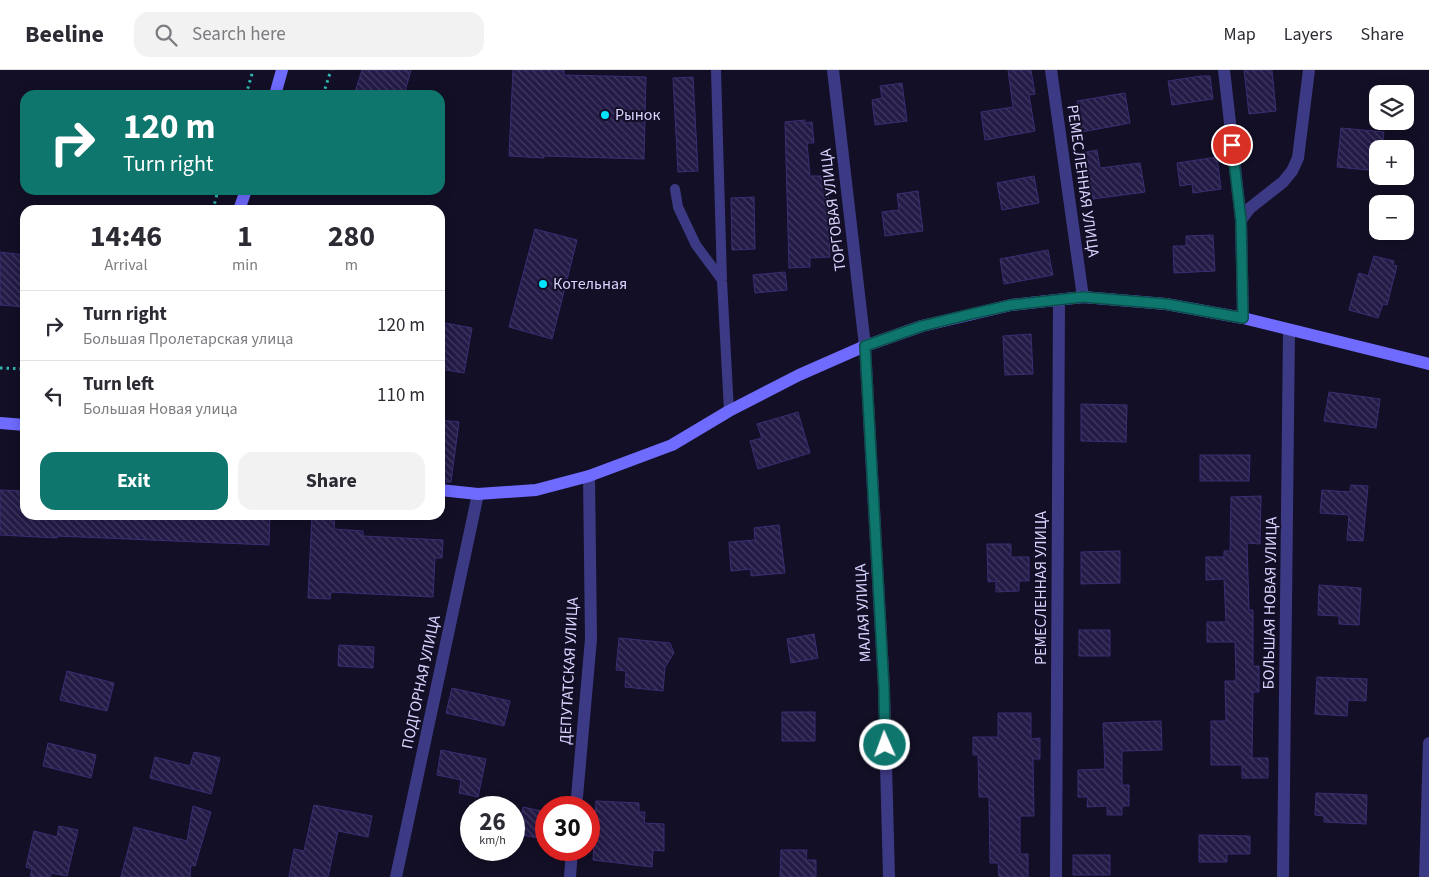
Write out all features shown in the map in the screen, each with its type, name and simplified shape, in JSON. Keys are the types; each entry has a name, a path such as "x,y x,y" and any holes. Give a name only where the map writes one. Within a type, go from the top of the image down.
{"street":[{"path":"276,90 282,70"},
{"name":"ТОРГОВАЯ УЛИЦА","path":"833,70 865,346"},
{"name":"РЕМЕСЛЕННАЯ УЛИЦА","path":"1050,70 1083,297"},
{"path":"1224,70 1241,220 1243,318"},
{"path":"1241,220 1250,208 1283,182 1292,171 1298,158 1309,70"},
{"path":"445,491 478,494 536,490 589,476 672,445 729,411 799,375 865,346 922,326 1011,305 1083,297 1166,304 1243,318 1429,364"},
{"name":"РЕМЕСЛЕННАЯ УЛИЦА","path":"1056,877 1059,300"},
{"name":"БОЛЬШАЯ НОВАЯ УЛИЦА","path":"1283,877 1289,330"},
{"name":"МАЛАЯ УЛИЦА","path":"865,346 884,689 889,877"},
{"path":"0,423 20,425"},
{"name":"ДЕПУТАТСКАЯ УЛИЦА","path":"577,796 590,639 589,476"},
{"name":"ПОДГОРНАЯ УЛИЦА","path":"396,877 478,494"},
{"path":"1425,877 1429,743"},
{"path":"570,877 571,861"}],"lane":[{"path":"716,70 722,280 729,411"},
{"path":"675,189 678,207 696,245 722,280"}],"path":[{"path":"247,90 253,70"},
{"path":"325,90 331,70"},
{"path":"0,368 20,370"}],"building":[{"path":"362,70 411,70 405,90 356,90"},
{"path":"513,70 564,70 564,75 646,77 644,159 509,156"},
{"path":"1008,70 1031,70 1035,94 1029,95 1035,131 985,140 981,112 1013,107"},
{"path":"1244,70 1272,70 1276,111 1249,114"},
{"path":"1210,76 1213,99 1172,105 1168,81"},
{"path":"693,77 698,171 678,172 673,78"},
{"path":"902,83 907,121 875,125 872,100 882,98 880,86"},
{"path":"1125,93 1130,123 1082,132 1077,101"},
{"path":"805,120 805,123 812,122 814,143 807,143 810,176 823,176 823,184 828,184 830,257 810,258 810,267 789,268 785,122"},
{"path":"1341,128 1384,132 1383,140 1369,140 1369,170 1337,167"},
{"path":"1097,150 1100,168 1140,163 1145,192 1093,199 1092,192 1082,194 1076,154"},
{"path":"1217,157 1221,189 1193,193 1192,184 1180,186 1177,163"},
{"path":"1034,176 1039,203 1002,210 997,183"},
{"path":"918,191 923,231 885,236 882,212 899,210 897,194"},
{"path":"754,197 755,249 732,250 731,198"},
{"name":"Котельная","path":"535,229 577,240 552,339 509,327"},
{"path":"1213,235 1215,271 1174,273 1173,246 1186,246 1186,236"},
{"path":"1048,250 1053,275 1004,284 1000,259"},
{"path":"0,252 20,254 20,307 0,305"},
{"path":"1374,256 1394,261 1393,265 1397,266 1387,305 1383,304 1378,318 1349,310 1359,273 1368,276"},
{"path":"785,272 787,290 755,293 753,275"},
{"path":"445,323 472,328 464,373 445,370"},
{"path":"1031,334 1033,374 1005,375 1003,336"},
{"path":"1329,392 1380,399 1376,428 1324,421"},
{"path":"1081,404 1127,405 1126,442 1081,441"},
{"path":"798,412 810,453 758,469 750,441 762,438 757,424"},
{"path":"445,421 459,422 451,482 445,482"},
{"path":"1200,455 1250,455 1249,481 1200,481"},
{"path":"1351,485 1368,486 1363,541 1347,540 1349,515 1320,513 1322,490 1350,492"},
{"path":"0,490 20,491 20,520 270,520 269,545 0,535"},
{"path":"1261,496 1260,544 1247,543 1249,610 1253,610 1253,666 1259,666 1259,692 1253,692 1252,758 1268,758 1268,778 1242,778 1242,765 1211,765 1211,721 1226,721 1225,681 1236,681 1235,642 1207,642 1207,622 1226,622 1224,579 1206,580 1206,557 1224,557 1224,551 1230,551 1231,497"},
{"path":"312,520 335,520 334,529 363,531 363,536 443,540 442,558 435,558 433,597 331,592 330,599 308,598"},
{"path":"779,525 785,573 751,576 751,569 731,571 729,542 755,540 754,528"},
{"path":"987,544 1011,544 1011,557 1029,557 1029,581 1019,581 1019,591 996,592 996,581 988,582"},
{"path":"1120,551 1120,583 1081,584 1081,552"},
{"path":"1319,585 1361,588 1359,625 1339,624 1339,616 1318,615"},
{"path":"1079,630 1110,630 1110,656 1079,656"},
{"path":"814,634 818,658 791,663 787,639"},
{"path":"619,638 670,643 674,653 665,667 663,691 625,687 626,671 616,670"},
{"path":"339,645 374,647 373,668 338,666"},
{"path":"67,671 114,683 107,711 60,700"},
{"path":"1317,677 1367,679 1366,701 1348,700 1347,716 1315,714"},
{"path":"452,688 510,701 504,726 446,713"},
{"path":"782,712 815,712 815,741 782,741"},
{"path":"998,713 1031,713 1031,739 1040,738 1040,759 1033,759 1034,816 1020,816 1020,854 1028,854 1028,877 999,877 998,863 990,863 989,797 979,797 978,755 973,755 973,737 998,737"},
{"path":"1161,721 1162,750 1122,751 1122,785 1129,785 1129,806 1122,806 1122,815 1107,815 1107,806 1087,807 1088,797 1078,797 1078,770 1105,769 1103,723"},
{"path":"48,743 96,755 91,778 43,766"},
{"path":"441,750 486,759 478,796 459,793 461,780 437,775"},
{"path":"194,752 220,758 211,794 150,778 155,757 190,766"},
{"path":"1316,793 1367,795 1366,824 1324,822 1324,816 1315,815"},
{"path":"600,801 639,803 639,812 645,812 644,823 664,824 664,851 653,850 652,867 600,861"},
{"path":"314,805 372,816 368,837 338,831 328,877 289,877 294,849 304,851"},
{"path":"193,806 211,812 195,866 191,865 190,877 121,877 134,827 187,841"},
{"path":"525,807 535,810 535,837 525,836"},
{"path":"59,826 78,830 67,876 51,873 50,877 30,877 32,869 26,867 34,831 57,837"},
{"path":"1199,835 1250,836 1250,854 1227,854 1227,862 1199,862"},
{"path":"781,850 807,850 806,860 816,860 816,877 780,877"},
{"path":"1073,855 1110,855 1110,875 1073,875"}],"place":[{"name":"Рынок","path":"605,115"},
{"name":"Котельная","path":"543,284"}],"route":[{"path":"885,745 884,689 865,346 922,326 1011,305 1083,297 1166,304 1243,318 1241,220 1232,145"}]}
